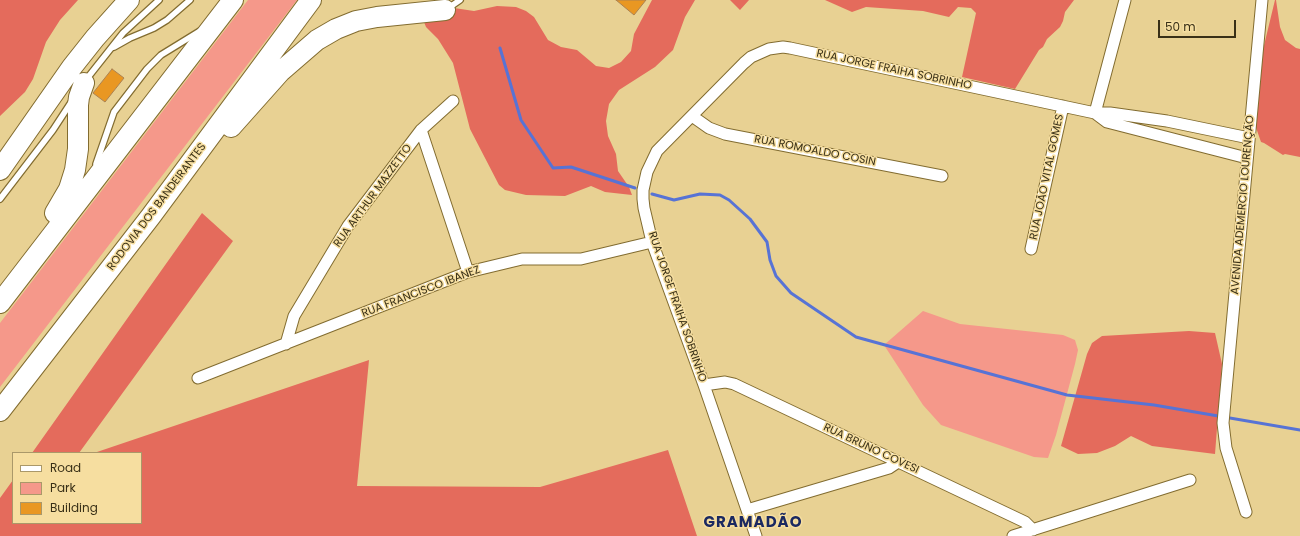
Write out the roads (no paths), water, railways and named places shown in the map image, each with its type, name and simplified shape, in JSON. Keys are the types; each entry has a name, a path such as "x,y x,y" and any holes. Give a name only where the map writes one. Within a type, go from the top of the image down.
{"highway":[{"path":"0,170 72,67 95,38 129,0"},
{"path":"0,301 231,0"},
{"name":"RODOVIA DOS BANDEIRANTES","path":"0,411 151,216 311,0"},
{"path":"151,216 280,72 317,40 336,29 356,21 453,5"},
{"path":"0,301 65,198 69,189 77,159 78,105 84,83"}],"street":[{"path":"1095,113 1125,0"},
{"name":"AVENIDA ADEMERCIO LOURENÇÃO","path":"1246,512 1226,448 1223,423 1262,0"},
{"name":"RUA JORGE FRAIHA SOBRINHO","path":"756,536 704,385 652,242 644,208 644,190 647,172 657,151 751,57 769,49 783,47 1095,113"},
{"name":"RUA ARTHUR MAZZETTO","path":"286,344 294,316 348,226 421,130 453,101"},
{"name":"RUA JOÃO VITAL GOMES","path":"1031,249 1062,106"},
{"path":"1095,113 1110,113 1167,121 1249,138"},
{"path":"1095,113 1108,122 1247,158"},
{"name":"RUA ROMOALDO COSIN","path":"692,116 710,128 725,134 942,176"},
{"path":"421,130 468,272"},
{"name":"RUA FRANCISCO IBANEZ","path":"198,378 468,272 522,259 580,259 652,242"},
{"name":"RUA BRUNO COVESI","path":"704,385 725,382 734,384 1026,522 1033,530"},
{"path":"747,510 889,468 898,462"},
{"path":"1013,536 1190,480"}],"lane":[{"path":"0,199 52,130 108,51 123,33 159,0"},
{"path":"108,51 130,38 154,28 167,20 190,0"},
{"path":"61,223 93,172 114,112 147,69 161,55 217,20"}],"waterway":[{"path":"500,48 521,120 553,168 571,167 635,188"},
{"path":"652,194 674,200 700,194 720,195 729,200 750,219 767,242 770,260 776,276 791,293 856,337 1067,395 1154,405 1300,430"}],"district":[{"name":"GRAMADÃO","path":"753,523"}]}
